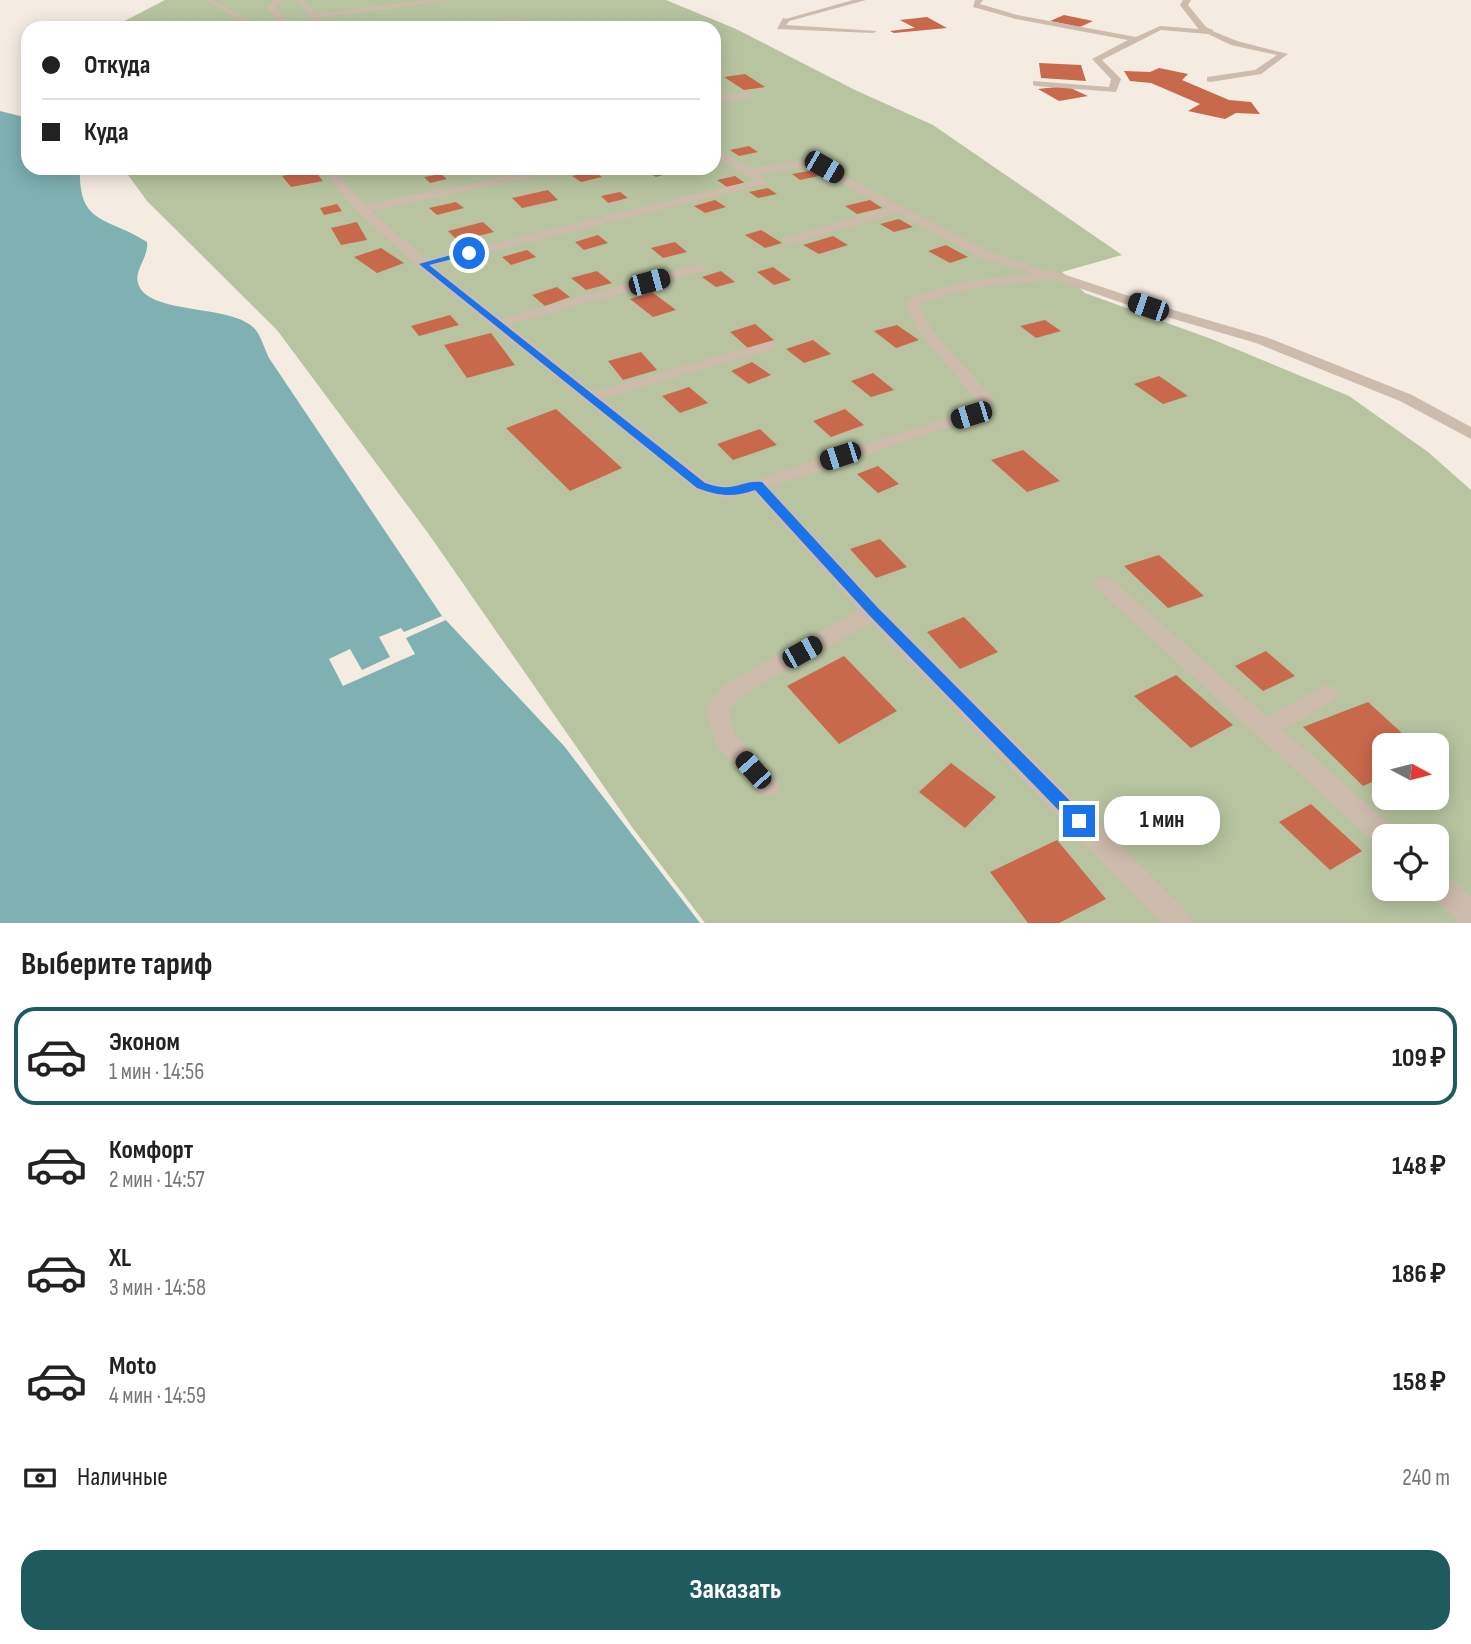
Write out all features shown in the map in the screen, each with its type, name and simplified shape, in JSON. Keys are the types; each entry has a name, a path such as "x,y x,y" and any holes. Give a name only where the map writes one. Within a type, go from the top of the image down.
{"street":[{"path":"209,0 247,21"},
{"path":"279,0 270,6 284,21"},
{"path":"295,0 300,0 319,21"},
{"path":"315,16 446,0"},
{"path":"862,0 786,20 780,27 873,31"},
{"path":"979,0 976,5 1016,18 1135,39"},
{"path":"1187,0 1184,5 1203,29 1234,43 1284,54 1258,72 1210,79"},
{"path":"512,21 518,20"},
{"path":"1036,83 1113,90 1116,79 1096,59 1160,28 1210,32"},
{"path":"721,100 748,95"},
{"path":"423,264 761,182 721,155"},
{"path":"748,172 810,162 987,256 1261,340 1406,398 1471,434"},
{"path":"332,175 362,209 423,264 500,323 588,398 701,485 720,492 737,492 971,415 987,403 977,385 916,320 912,306 918,299 968,285 1054,275"},
{"path":"362,209 531,175"},
{"path":"787,241 898,209"},
{"path":"500,323 699,268"},
{"path":"588,398 771,345"},
{"path":"757,485 873,612 1180,923"},
{"path":"1104,584 1372,824"},
{"path":"768,786 723,736 717,709 730,692 873,612"},
{"path":"1267,728 1326,694"},
{"path":"1449,894 1471,915"}],"green space":[{"path":"165,0 666,0 717,21 124,21"},
{"path":"721,23 855,90 933,125 1122,255 1062,272 1085,293 1214,340 1349,396 1428,452 1471,490 1471,923 705,923 632,827 428,533 277,330 147,201 128,175 721,175"}],"water":[{"path":"0,111 21,116 21,175 80,175 84,200 90,210 98,217 147,242 137,278 145,293 173,305 228,315 255,329 269,358 442,616 564,746 700,923 0,923"}],"pier":[{"path":"442,616 446,620 406,638 415,654 343,686 329,659 350,649 362,670 390,657 379,637 401,628 404,632"}],"building":[{"path":"1064,15 1093,21 1080,27 1050,21"},
{"path":"927,17 947,28 894,33 890,31 915,28 900,20"},
{"path":"1039,63 1081,65 1086,81 1041,78"},
{"path":"1159,68 1188,74 1182,80 1229,100 1251,102 1260,114 1236,113 1225,119 1188,111 1200,104 1151,83 1130,81 1124,71 1150,72"},
{"path":"745,74 765,87 744,90 724,77"},
{"path":"1066,86 1088,96 1059,101 1038,89"},
{"path":"749,146 758,152 739,156 730,150"},
{"path":"815,170 823,175 800,180 792,174"},
{"path":"318,175 323,181 291,187 282,176"},
{"path":"442,175 447,179 430,183 424,177"},
{"path":"599,175 602,177 581,182 572,176"},
{"path":"735,176 745,183 727,187 717,180"},
{"path":"768,188 777,194 758,198 749,192"},
{"path":"548,190 558,200 522,208 512,198"},
{"path":"620,192 628,198 608,203 601,196"},
{"path":"715,200 726,207 705,213 694,206"},
{"path":"870,200 882,208 857,214 845,206"},
{"path":"456,202 464,208 437,215 429,208"},
{"path":"337,204 342,211 324,215 320,208"},
{"path":"899,219 913,227 894,232 880,224"},
{"path":"357,222 367,240 341,245 331,228"},
{"path":"483,222 494,232 458,241 448,231"},
{"path":"761,230 782,243 765,248 745,235"},
{"path":"598,235 608,243 584,250 575,242"},
{"path":"833,236 848,245 819,254 803,245"},
{"path":"675,242 687,252 663,258 651,248"},
{"path":"946,245 968,257 950,263 928,251"},
{"path":"381,248 404,263 377,273 354,257"},
{"path":"527,250 536,257 511,265 502,257"},
{"path":"773,267 791,280 774,285 757,272"},
{"path":"597,271 612,283 586,290 571,278"},
{"path":"721,271 735,282 716,287 702,277"},
{"path":"557,287 570,297 545,306 532,295"},
{"path":"652,292 676,310 653,317 630,299"},
{"path":"450,315 459,325 419,336 411,326"},
{"path":"1045,320 1061,331 1036,338 1020,326"},
{"path":"755,324 774,340 748,348 730,332"},
{"path":"897,325 919,340 896,348 874,331"},
{"path":"491,333 515,365 467,378 444,345"},
{"path":"813,340 831,354 804,363 786,349"},
{"path":"641,352 657,370 623,380 608,361"},
{"path":"752,362 771,375 749,384 731,371"},
{"path":"873,373 894,390 871,397 851,381"},
{"path":"1159,376 1188,396 1163,404 1134,384"},
{"path":"689,387 708,403 680,413 662,396"},
{"path":"556,409 622,468 570,491 506,428"},
{"path":"845,409 864,425 831,437 813,421"},
{"path":"760,429 777,445 733,460 717,444"},
{"path":"1023,450 1060,481 1027,492 991,460"},
{"path":"878,466 899,484 878,493 857,474"},
{"path":"880,539 907,567 876,578 850,549"},
{"path":"1159,555 1204,596 1168,608 1124,566"},
{"path":"964,617 998,652 960,669 927,632"},
{"path":"1266,651 1295,676 1263,691 1235,666"},
{"path":"844,656 897,711 839,744 787,686"},
{"path":"1176,675 1233,725 1191,748 1134,696"},
{"path":"1368,702 1402,733 1372,733 1372,782 1363,786 1303,727"},
{"path":"951,763 996,797 965,828 919,792"},
{"path":"1311,804 1362,851 1330,870 1279,822"},
{"path":"1057,840 1106,899 1059,923 1028,923 990,872"}],"route":[{"path":"469,253 423,264 500,323 588,398 701,485 720,492 737,492 757,485 873,612 1079,821"}]}
